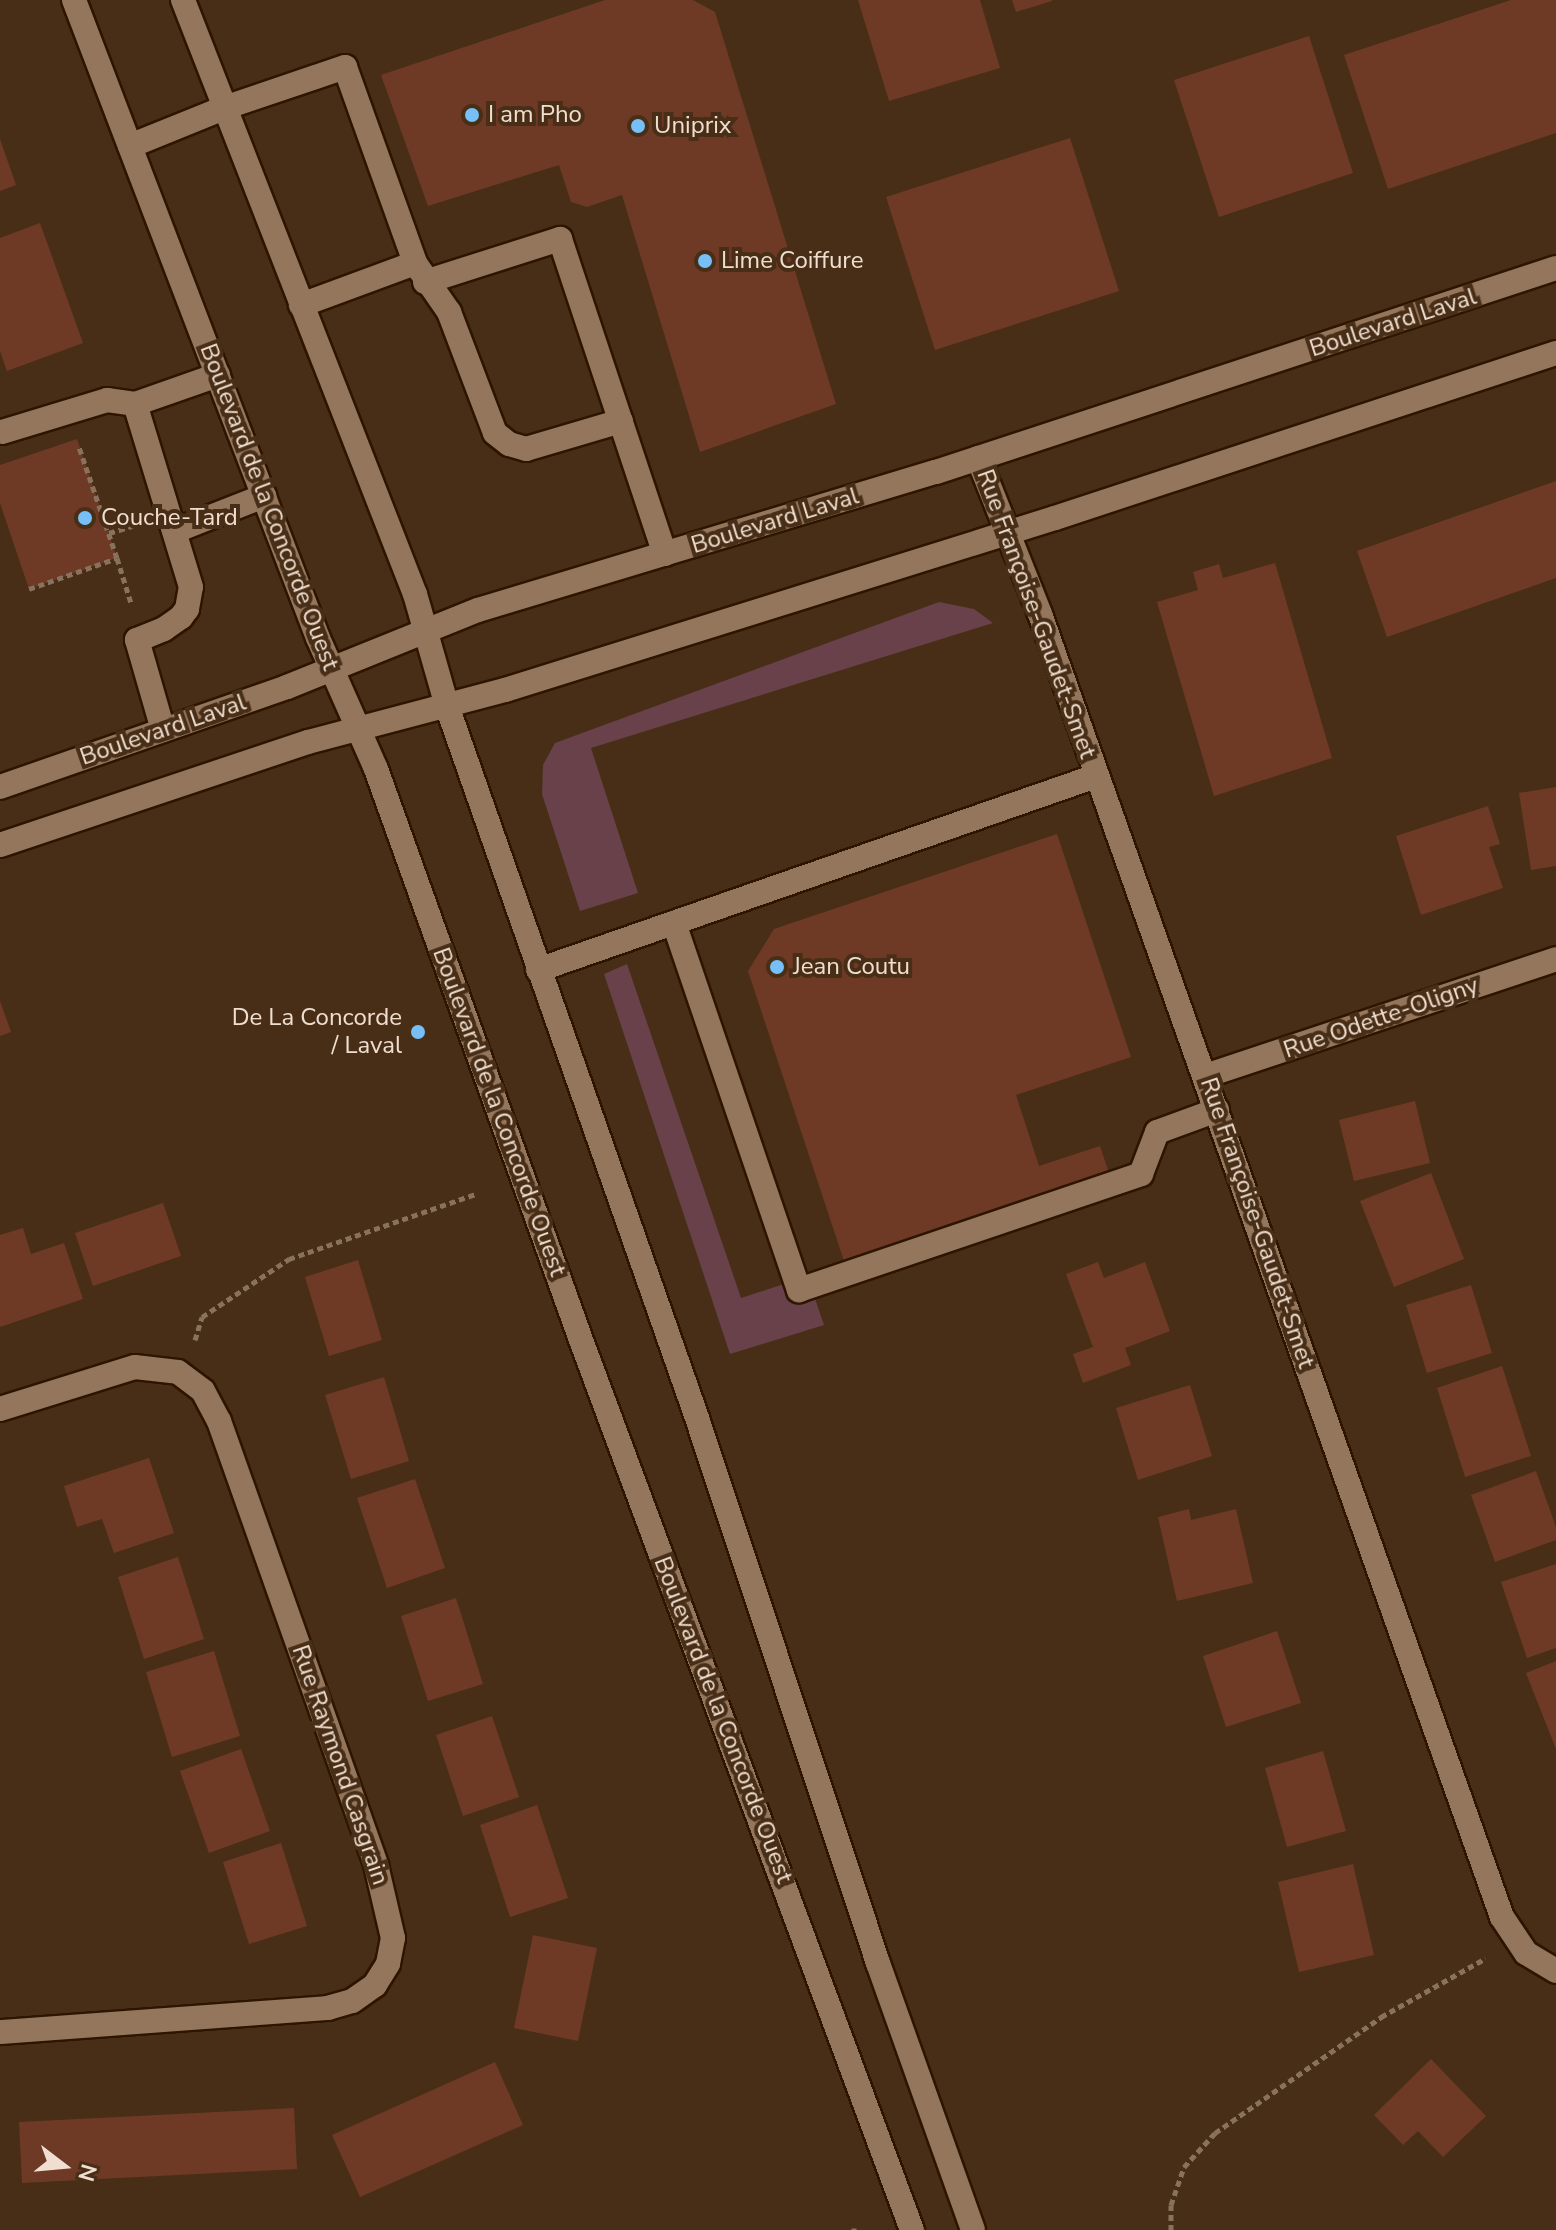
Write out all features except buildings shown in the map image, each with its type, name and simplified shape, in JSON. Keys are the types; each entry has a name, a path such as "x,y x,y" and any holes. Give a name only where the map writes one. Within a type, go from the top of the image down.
{"street":[{"name":"Boulevard de la Concorde Ouest","path":"74,0 331,669 359,726 581,1340 912,2230"},
{"path":"183,0 428,630 447,706 697,1418 878,1963 973,2230"},
{"path":"130,146 224,108 345,67 420,272 449,312 486,417 495,433 509,444 526,449 621,421"},
{"path":"301,305 420,272 560,239 665,554"},
{"name":"Boulevard Laval","path":"0,787 331,669 487,608 978,458 1556,268"},
{"path":"0,845 359,726 447,706 1008,531 1556,353"},
{"path":"2,432 107,400 135,404 218,375"},
{"path":"135,404 191,587 187,609 173,624 137,640 163,730"},
{"name":"Rue Françoise-Gaudet-Smet","path":"978,458 1008,531 1205,1076 1502,1917 1526,1953 1556,1971"},
{"path":"175,531 264,496"},
{"path":"538,970 1096,776"},
{"path":"674,923 799,1290 1141,1174 1157,1132 1217,1110"},
{"name":"Rue Odette-Oligny","path":"1205,1076 1556,959"},
{"path":"0,1409 121,1370 150,1368 183,1375"},
{"name":"Rue Raymond Casgrain","path":"0,2032 328,2008 352,2001 375,1985 392,1950 391,1923 376,1865 219,1421 203,1391 183,1375"}],"path":[{"path":"77,439 133,611 137,640"},
{"path":"29,589 117,558"},
{"path":"183,1375 202,1317 289,1259 476,1194"},
{"path":"1171,2230 1171,2205 1184,2167 1215,2133 1381,2017 1483,1960"}],"shaded area":[{"path":"939,602 974,609 993,623 591,748 638,893 580,911 542,794 543,765 555,743"},
{"path":"627,964 741,1298 790,1282 810,1284 824,1325 730,1354 604,974"}],"place":[{"name":"I am Pho","path":"472,115"},
{"name":"Uniprix","path":"638,126"},
{"name":"Lime Coiffure","path":"705,261"},
{"name":"Couche-Tard","path":"85,518"},
{"name":"Jean Coutu","path":"777,967"},
{"name":"De La Concorde / Laval","path":"418,1032"}]}
